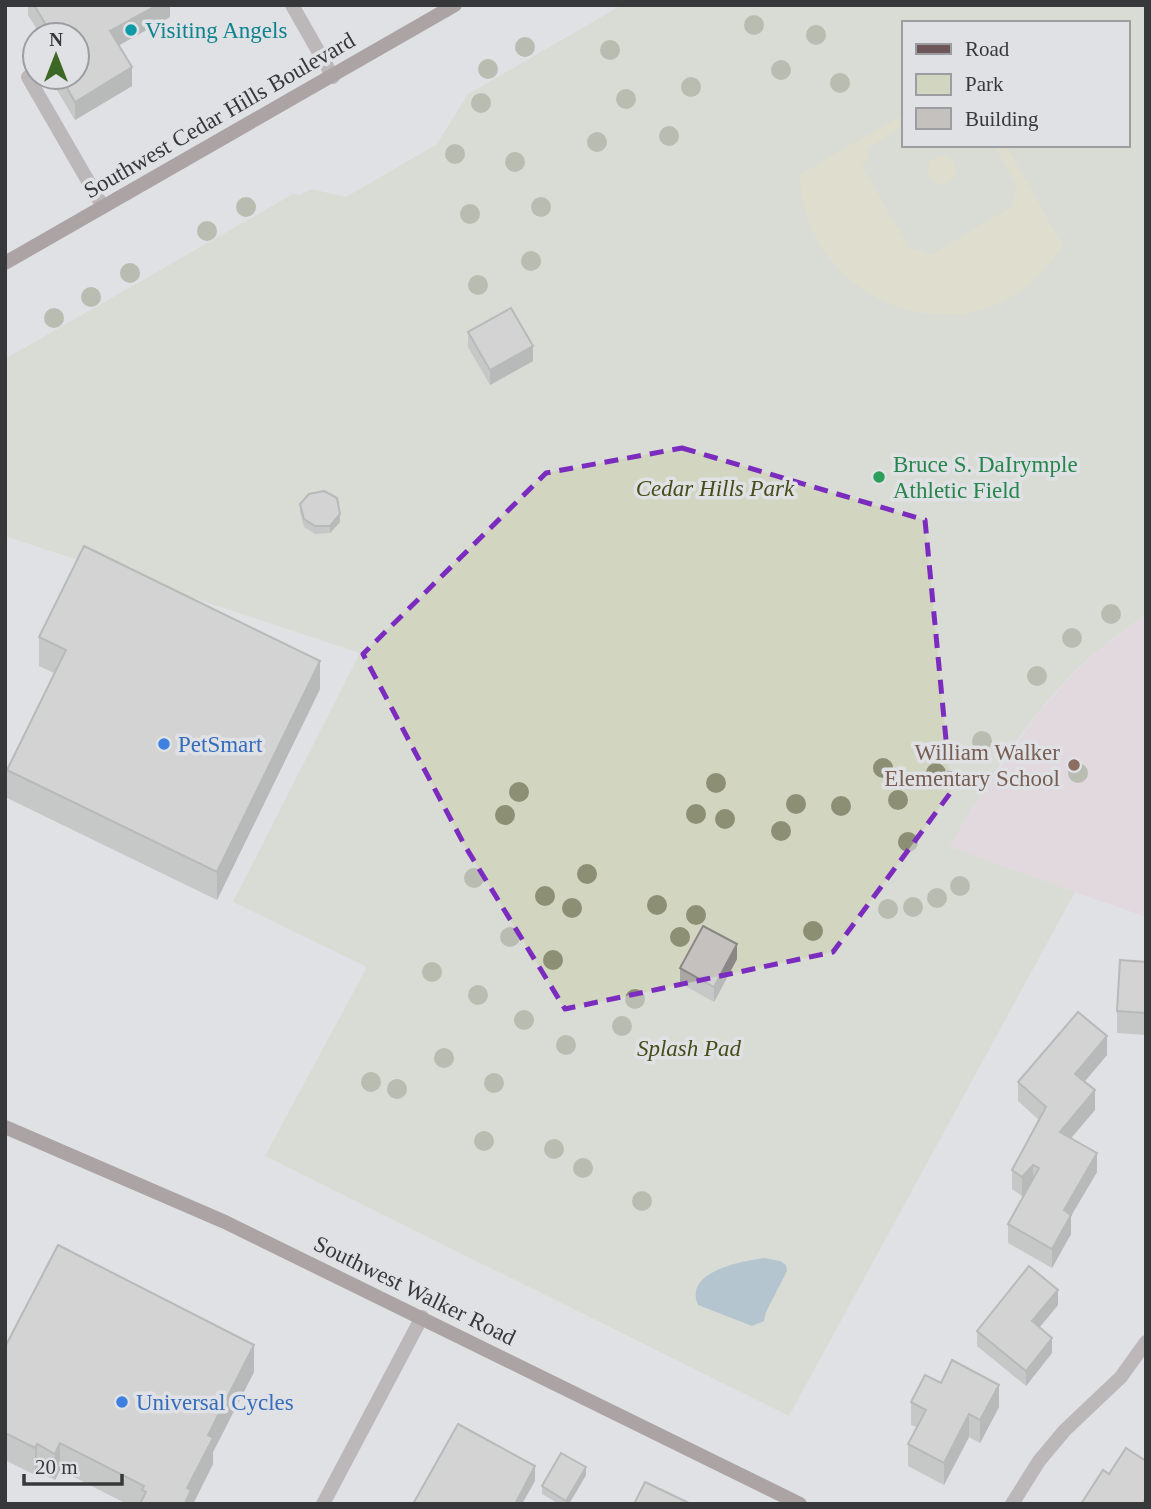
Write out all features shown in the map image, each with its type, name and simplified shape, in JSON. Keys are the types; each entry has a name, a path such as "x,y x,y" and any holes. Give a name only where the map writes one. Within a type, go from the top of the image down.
{"main road":[{"name":"Southwest Cedar Hills Boulevard","path":"5,263 455,5"},
{"name":"Southwest Walker Road","path":"5,1128 225,1222 800,1504"}],"street":[{"path":"292,5 333,77"},
{"path":"36,91 103,207"},
{"path":"323,1504 422,1317"},
{"path":"1012,1504 1039,1461 1065,1430 1121,1377 1146,1342"}],"highlighted area":[{"path":"682,448 925,520 951,792 833,952 565,1009 465,846 363,654 546,473"}],"shaded area":[{"name":"William Walker Elementary School","path":"1146,615 1146,917 949,848 969,812 1035,717 1097,650"}],"green space":[{"name":"Cedar Hills Park","path":"622,5 1146,5 1146,615 1077,669 1035,716 997,769 950,847 1075,892 789,1416 265,1156 367,967 233,902 360,653 5,536 5,359 293,194 300,195 311,189 346,197 437,144 468,94"}],"sand":[{"path":"902,115 902,127 867,148 868,158 862,166 911,251 921,249 931,255 1013,206 1013,195 1017,187 995,147 1007,147 1063,246 1040,274 1022,290 990,307 964,314 937,315 911,311 885,302 862,289 841,271 824,251 806,214 799,175"},
{"path":"942,156 952,160 956,170 952,180 942,184 932,180 928,170 932,160"}],"water":[{"path":"764,1258 780,1261 786,1265 787,1271 764,1321 752,1326 698,1305 696,1293 699,1284 707,1276 730,1265"}],"building":[{"path":"34,5 158,5 110,31 132,67 75,102 69,91 91,91 91,21 44,21"},
{"path":"511,308 533,346 490,370 468,332"},
{"path":"324,491 337,498 340,514 330,526 315,526 304,519 300,504 309,494"},
{"name":"PetSmart","path":"84,546 320,661 217,872 7,770 66,650 39,637"},
{"path":"703,926 737,944 714,987 680,968"},
{"path":"1120,960 1146,962 1146,1013 1117,1011"},
{"path":"1078,1012 1107,1036 1075,1074 1095,1090 1060,1132 1097,1153 1064,1210 1071,1215 1052,1249 1008,1224 1039,1168 1033,1165 1022,1177 1012,1170 1046,1107 1018,1082"},
{"name":"Universal Cycles","path":"58,1245 254,1345 208,1435 213,1438 187,1488 191,1490 185,1503 187,1504 140,1504 146,1492 142,1490 144,1486 60,1443 55,1454 37,1444 35,1448 5,1433 5,1347"},
{"path":"1029,1266 1058,1290 1032,1321 1052,1338 1026,1371 977,1331"},
{"path":"952,1360 999,1385 980,1420 969,1414 944,1463 908,1444 926,1410 911,1402 925,1375 941,1383"},
{"path":"458,1424 535,1466 515,1504 413,1504"},
{"path":"1126,1448 1146,1461 1146,1498 1142,1504 1081,1504 1103,1470 1109,1474"},
{"path":"561,1453 586,1467 566,1501 542,1486"},
{"path":"645,1482 691,1504 634,1504"}],"place":[{"name":"Visiting Angels","path":"131,30"},
{"name":"Bruce S. DaIrymple Athletic Field","path":"879,477"},
{"name":"PetSmart","path":"164,744"},
{"name":"William Walker Elementary School","path":"1074,765"},
{"name":"Universal Cycles","path":"122,1402"}],"park label":[{"name":"Splash Pad","path":"689,1048"}]}
